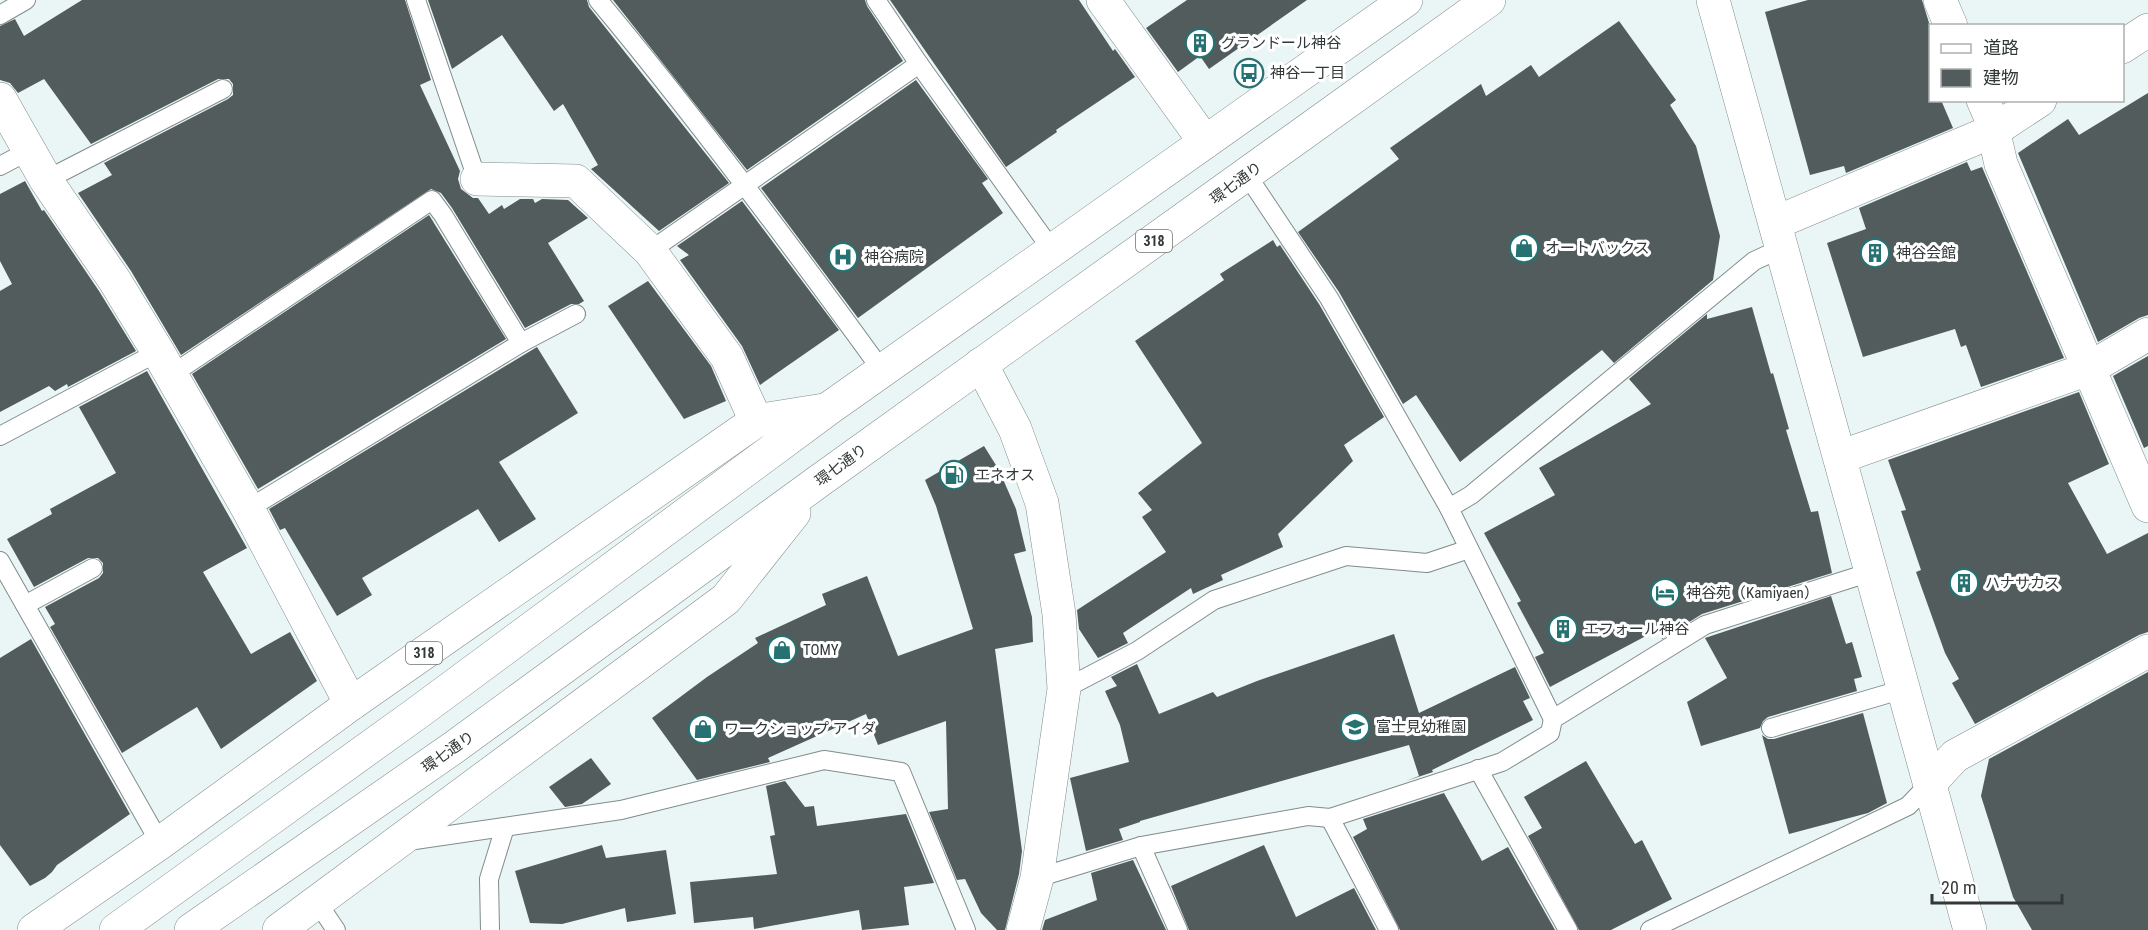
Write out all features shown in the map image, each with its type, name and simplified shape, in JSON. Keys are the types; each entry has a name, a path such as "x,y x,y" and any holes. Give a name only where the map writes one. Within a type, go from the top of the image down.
{"main road":[{"path":"1103,0 1205,142"},
{"name":"318","path":"116,930 420,711 828,409 1406,0"},
{"name":"環七通り","path":"191,930 453,748 981,364 1489,0"},
{"path":"1713,0 1970,930"},
{"path":"1940,0 1950,24"},
{"path":"2124,46 2148,30"},
{"path":"0,99 28,151 115,281 164,364 248,509 351,704"},
{"path":"1984,102 1990,116 2001,164 2148,506"},
{"path":"1779,236 1993,131 2037,102"},
{"path":"477,179 576,182 650,251 727,357 756,421"},
{"path":"1840,457 2088,369 2148,334"},
{"path":"981,364 1015,429 1042,503 1059,614 1064,688 1037,878 1023,930"},
{"name":"318","path":"34,930 160,843 351,704 756,421 828,409"},
{"name":"318","path":"279,930 726,599 819,481"},
{"path":"1930,783 1955,756 2148,651"}],"lane":[{"path":"0,15 26,0"},
{"path":"416,0 477,179"},
{"path":"598,0 746,185 883,372"},
{"path":"876,0 1052,250"},
{"path":"650,251 919,64"},
{"path":"46,180 223,89"},
{"path":"0,166 28,151"},
{"path":"1037,878 1141,846 1308,816 1330,818 1502,762 1550,733 1552,719 1449,508 1329,298 1247,175"},
{"path":"0,436 164,364 432,200 443,214 521,343"},
{"path":"1449,508 1471,495 1754,261 1779,236"},
{"path":"248,509 521,343 576,314"},
{"path":"1064,688 1137,651 1214,600 1346,556 1427,563 1469,549"},
{"path":"0,561 160,843"},
{"path":"25,604 93,568"},
{"path":"1552,719 1705,625 1871,572"},
{"path":"1771,728 1904,689"},
{"path":"397,843 621,810 824,760 901,772 966,930"},
{"path":"1478,769 1568,930"},
{"path":"1650,930 1908,807 1930,783"},
{"path":"1330,818 1389,930"},
{"path":"490,930 489,879 505,827"},
{"path":"1141,846 1178,930"},
{"path":"317,902 336,930"}],"building":[{"path":"82,0 405,0 431,80 420,85 460,171 458,179 461,189 473,198 478,198 489,214 502,205 504,209 520,199 533,199 535,203 542,199 568,200 588,218 548,243 584,301 571,304 525,328 452,208 441,193 431,189 181,355 131,271 78,193 112,175 104,163 228,99 233,95 233,84 229,79 218,79 91,144 44,79 18,93 10,83 0,80 0,26 15,19 24,36"},
{"path":"428,0 587,0 589,7 729,183 659,231 591,169 598,165 563,104 554,111 502,35 452,69"},
{"path":"613,0 865,0 903,61 747,170"},
{"path":"890,0 1079,0 1113,51 1115,49 1135,77 1006,167"},
{"name":"グランドール神谷","path":"1187,0 1307,0 1209,69 1200,56 1178,72 1146,28"},
{"path":"1808,0 1922,0 1929,24 1929,102 1942,102 1953,128 1846,173 1844,166 1810,175 1765,12"},
{"name":"オートバックス","path":"1619,21 1676,100 1670,105 1696,146 1720,236 1713,280 1614,363 1602,350 1460,462 1416,395 1403,404 1339,292 1298,232 1399,159 1390,148 1481,84 1486,96 1531,65 1539,77"},
{"path":"916,80 988,179 982,183 1003,213 858,318 761,188"},
{"path":"2148,93 2148,315 2098,342 2018,153 2068,119 2079,135"},
{"path":"1967,162 1971,171 1982,167 2064,358 1981,387 1966,345 1961,347 1955,329 1863,357 1827,243 1866,229 1859,208"},
{"path":"25,181 42,211 44,210 99,291 136,351 68,387 67,384 55,391 49,386 0,412 0,291 12,284 0,261 0,194"},
{"path":"742,201 839,330 760,385 742,346 680,260 689,255 677,246"},
{"path":"429,215 506,339 258,489 192,374"},
{"path":"1273,240 1277,247 1280,245 1319,304 1384,417 1344,445 1353,461 1278,534 1283,547 1221,575 1223,580 1193,594 1191,588 1123,633 1128,643 1098,658 1079,629 1077,610 1166,552 1142,517 1152,510 1138,493 1202,443 1135,341 1224,280 1220,274"},
{"path":"648,281 711,366 726,401 684,419 608,306"},
{"path":"1752,307 1771,374 1773,373 1789,429 1786,430 1811,512 1818,511 1832,573 1702,614 1662,639 1659,629 1550,687 1535,657 1544,653 1517,603 1521,601 1484,533 1555,495 1539,468 1651,404 1629,379 1707,314 1707,319"},
{"path":"537,347 578,413 499,462 536,519 499,542 478,509 362,578 372,595 337,616 285,528 280,530 269,509"},
{"path":"2148,356 2148,446 2144,448 2113,376"},
{"path":"147,371 247,548 203,572 251,654 290,632 317,681 221,749 197,707 122,753 50,627 55,624 45,607 99,578 103,573 103,563 98,558 88,558 34,587 7,539 52,514 50,509 116,473 79,407"},
{"path":"2079,392 2109,464 2068,483 2107,554 2148,533 2148,632 1975,724 1952,683 1959,679 1945,653 1916,572 1921,570 1901,511 1906,510 1888,460"},
{"path":"984,446 999,470 1016,509 1026,551 1014,554 1032,617 1033,642 995,649 1022,851 1019,874 1005,930 997,930 981,913 965,879 957,880 929,812 948,809 946,721 878,745 866,714 768,758 770,762 697,780 652,718 758,643 755,638 826,605 822,594 867,576 898,656 973,629 936,506 925,480"},
{"path":"1831,596 1846,644 1852,642 1862,677 1854,679 1857,691 1768,717 1760,728 1701,746 1687,702 1727,678 1705,638"},
{"path":"1394,634 1419,713 1515,667 1530,698 1523,701 1533,720 1432,770 1433,772 1406,781 1419,776 1409,745 1140,821 1119,829 1123,840 1086,851 1070,778 1129,762 1120,725 1105,691 1117,686 1111,677 1137,664 1159,714 1213,692 1217,697"},
{"path":"31,639 130,814 57,865 45,878 30,886 0,845 0,658"},
{"path":"2148,672 2148,930 2032,930 2013,897 1981,796 1989,759"},
{"path":"1863,713 1887,803 1868,813 1789,834 1762,735 1768,739 1774,739"},
{"path":"591,758 611,784 582,804 565,807 549,787"},
{"path":"1586,761 1635,844 1642,840 1672,899 1611,930 1579,930 1528,836 1542,828 1524,797"},
{"path":"785,781 805,807 814,806 817,826 906,814 934,883 904,887 909,925 862,930 859,910 754,929 753,917 694,923 690,882 777,874 770,836 775,835 766,786"},
{"path":"1444,793 1482,861 1508,847 1555,930 1400,930 1353,837 1367,829 1363,819"},
{"path":"602,845 606,858 666,850 676,914 627,922 625,908 562,924 530,923 515,871"},
{"path":"1264,845 1296,917 1354,888 1376,930 1189,930 1171,886"},
{"path":"1133,860 1166,930 1042,930 1045,920 1097,900 1091,873"}],"place":[{"name":"グランドール神谷","path":"1200,43"},
{"name":"神谷一丁目","path":"1249,73"},
{"name":"オートバックス","path":"1524,248"},
{"name":"神谷会館","path":"1875,253"},
{"name":"神谷病院","path":"843,257"},
{"name":"エネオス","path":"954,475"},
{"name":"ハナサカス","path":"1964,583"},
{"name":"神谷苑（Kamiyaen）","path":"1665,593"},
{"name":"エフォール神谷","path":"1563,629"},
{"name":"TOMY","path":"782,650"},
{"name":"富士見幼稚園","path":"1355,727"},
{"name":"ワークショップ アイダ","path":"703,729"}]}
